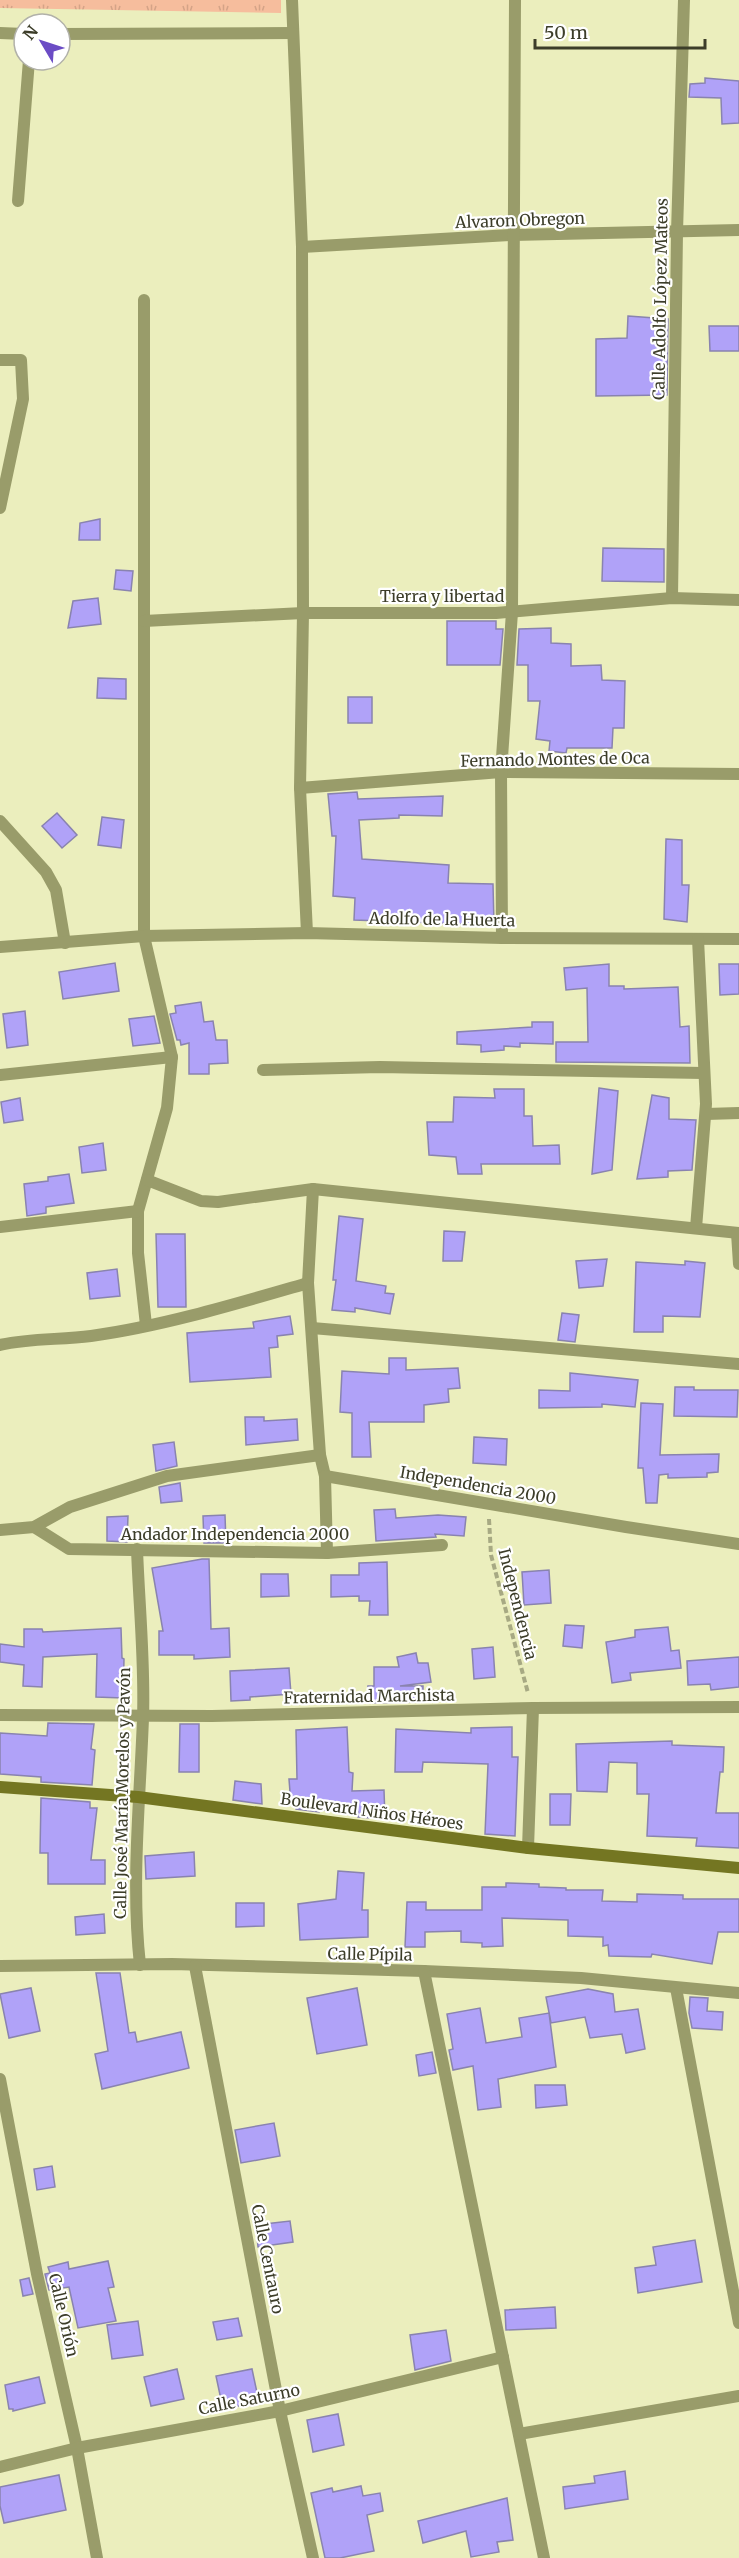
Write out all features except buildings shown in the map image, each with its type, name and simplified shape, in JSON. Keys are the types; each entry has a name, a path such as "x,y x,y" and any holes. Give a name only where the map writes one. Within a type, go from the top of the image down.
{"street":[{"path":"292,0 302,247 303,613 300,788 307,933"},
{"path":"502,938 501,772 512,612 512,235 516,116 515,0"},
{"name":"Calle Adolfo López Mateos","path":"672,598 677,232 684,0"},
{"path":"72,34 293,33"},
{"path":"18,201 28,72"},
{"name":"Alvaron Obregon","path":"302,247 512,235 739,230"},
{"path":"144,300 144,936 172,1057 167,1108 138,1211 138,1253 146,1324"},
{"path":"0,360 21,360 23,399 0,508"},
{"name":"Tierra y libertad","path":"144,621 303,613 512,612 672,598 739,600"},
{"name":"Fernando Montes de Oca","path":"300,788 501,772 739,774"},
{"path":"0,821 46,872 56,890 65,943"},
{"name":"Adolfo de la Huerta","path":"0,947 144,936 307,933 502,938 739,939"},
{"path":"696,1228 706,1114 698,939"},
{"path":"0,1075 172,1057"},
{"path":"263,1070 380,1067 704,1073"},
{"path":"706,1114 739,1113"},
{"path":"147,1180 201,1201 218,1202 313,1189 738,1233 739,1263"},
{"path":"313,1189 308,1283 320,1455 325,1476 327,1553"},
{"path":"0,1227 138,1211"},
{"path":"0,1345 24,1340 90,1336 231,1305 308,1283"},
{"path":"312,1328 739,1364"},
{"path":"0,1530 34,1527 70,1507 167,1476 320,1455"},
{"name":"Independencia 2000","path":"325,1476 739,1544"},
{"name":"Andador Independencia 2000","path":"34,1527 69,1549 327,1553 442,1545"},
{"name":"Calle José María Morelos y Pavón","path":"137,1549 143,1716 138,1797 135,1922 140,1965"},
{"name":"Fraternidad Marchista","path":"0,1715 143,1716 532,1708 739,1707"},
{"path":"528,1848 532,1708"},
{"name":"Boulevard Niños Héroes","path":"0,1787 138,1797 528,1848 739,1868"},
{"name":"Calle Pípila","path":"0,1966 140,1965 424,1971 582,1978 739,1994"},
{"name":"Calle Centauro","path":"195,1966 280,2411 313,2558"},
{"path":"424,1971 544,2558"},
{"path":"676,1988 739,2324"},
{"name":"Calle Orión","path":"0,2079 37,2274 77,2448 97,2558"},
{"name":"Calle Saturno","path":"0,2467 77,2448 280,2411 503,2357"},
{"path":"519,2434 739,2396"}],"path":[{"name":"Independencia","path":"489,1504 491,1555 532,1708"}],"green space":[{"path":"0,0 281,0 281,13 0,8"}]}
